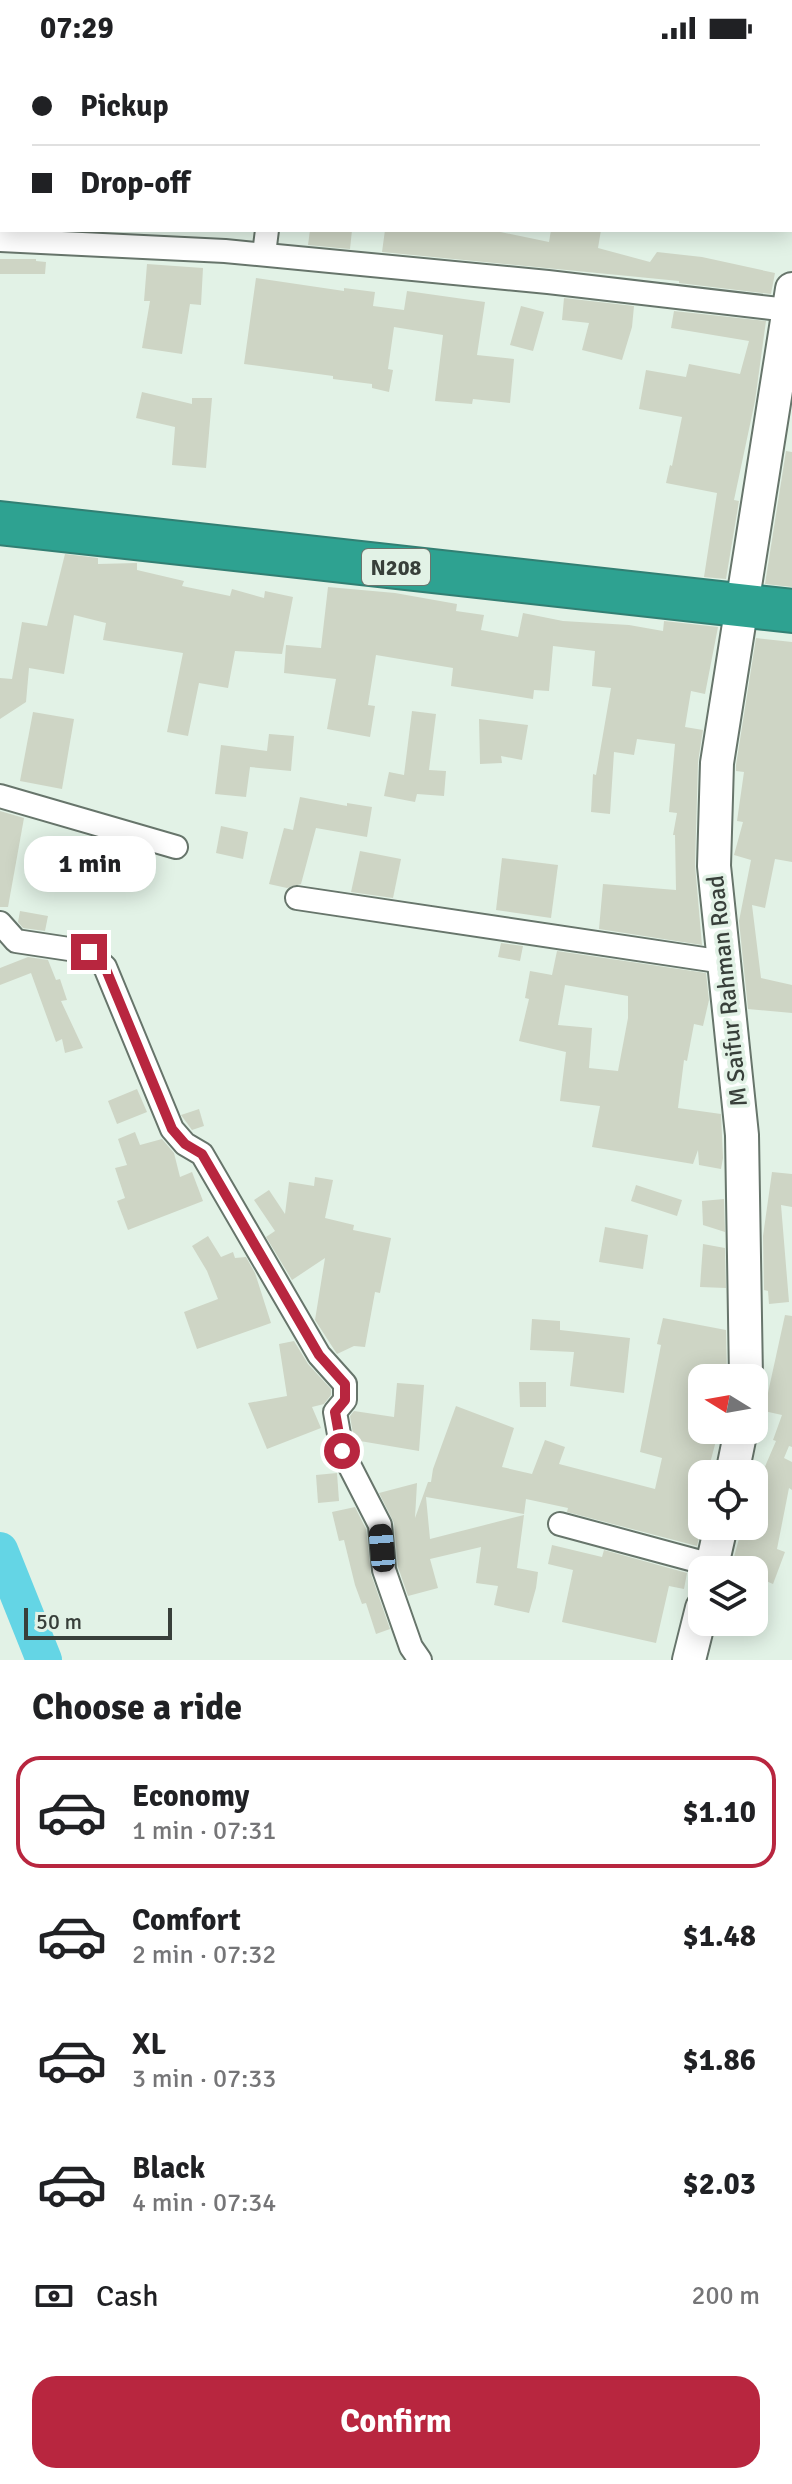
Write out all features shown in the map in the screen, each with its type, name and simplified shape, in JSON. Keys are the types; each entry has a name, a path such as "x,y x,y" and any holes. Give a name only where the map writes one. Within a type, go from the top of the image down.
{"highway":[{"name":"N208","path":"0,523 792,611"}],"main road":[{"name":"M Saifur Rahman Road","path":"746,1364 742,1135 714,866 717,763 790,300"},
{"path":"689,1660 695,1636"}],"street":[{"path":"264,254 267,232"},
{"path":"0,240 77,237 548,282 790,300"},
{"path":"0,512 67,530"},
{"path":"0,796 176,847"},
{"path":"297,898 724,962"},
{"path":"0,923 16,941 89,952 105,967 172,1129 185,1144 202,1154 319,1355 345,1384 345,1400 335,1412 342,1451 380,1525 384,1570 411,1647 420,1660"},
{"path":"560,1524 688,1561"}],"building":[{"path":"310,232 352,232 350,249 308,245"},
{"path":"385,232 501,232 549,242 551,232 601,232 598,248 650,262 657,252 702,257 775,273 771,294 679,281 382,252"},
{"path":"0,259 46,262 45,274 0,274"},
{"path":"147,264 203,268 201,305 190,304 182,354 142,348 150,301 144,301"},
{"path":"256,278 344,291 344,288 375,292 373,306 404,310 407,291 485,302 477,355 514,359 510,403 473,399 472,404 435,401 443,335 394,327 388,369 393,370 389,392 372,388 372,384 333,379 333,376 244,364"},
{"path":"564,298 634,306 632,327 622,360 582,350 589,323 562,320"},
{"path":"521,306 544,312 533,351 510,345"},
{"path":"674,311 766,321 755,401 734,500 739,501 726,579 704,577 717,493 666,483 682,417 639,409 646,370 686,377 689,364 740,374 749,341 671,328"},
{"path":"142,392 192,404 192,398 212,398 206,468 172,465 175,427 136,418"},
{"path":"786,451 792,452 792,587 765,584"},
{"path":"65,554 98,558 98,564 137,563 137,570 184,581 182,586 230,596 232,589 264,598 265,591 293,597 282,654 235,651 228,688 199,683 188,736 167,732 183,653 103,640 106,623 74,615 64,674 29,668 26,702 0,719 0,678 12,679 22,622 47,626"},
{"path":"328,587 395,593 457,604 456,611 484,615 481,630 518,637 523,613 563,621 629,625 663,631 664,621 718,627 705,694 691,691 685,727 703,730 698,762 695,865 702,945 599,929 603,884 676,890 673,835 677,813 669,812 675,744 637,739 634,755 614,752 610,814 591,812 593,774 596,775 611,688 592,686 595,651 553,646 549,691 534,690 533,699 451,686 453,668 376,655 368,705 375,706 370,737 327,729 336,679 284,673 286,645 321,648"},
{"path":"756,638 792,642 792,862 775,859 765,908 752,905 761,978 792,985 792,1013 748,1009 739,921 751,860 734,855 743,822 737,821 744,772 736,771 736,765"},
{"path":"412,711 436,714 429,770 446,771 444,796 417,794 415,802 384,796 389,772 404,775"},
{"path":"33,712 74,719 62,789 20,781"},
{"path":"479,719 528,725 522,760 501,756 502,763 480,764"},
{"path":"269,734 294,736 291,771 250,767 246,797 215,794 221,745 267,751"},
{"path":"300,797 347,806 347,803 372,807 367,837 316,828 301,884 287,888 269,884 284,828 293,830"},
{"path":"0,811 24,818 8,907 0,907"},
{"path":"221,826 248,832 243,859 216,853"},
{"path":"360,851 401,859 393,898 351,892"},
{"path":"502,858 558,865 551,918 496,910"},
{"path":"20,911 48,916 45,931 23,928 18,922"},
{"path":"501,943 523,946 520,961 498,957"},
{"path":"557,951 706,973 709,1000 703,1026 694,1024 687,1061 684,1060 678,1108 721,1114 721,1169 699,1165 698,1150 693,1164 592,1147 600,1106 560,1101 566,1052 519,1041 529,999 525,998 530,971 552,975","holes":["565,985 628,996 628,1018 618,1071 589,1068 592,1028 558,1025"]},
{"path":"28,957 48,960 56,980 60,979 67,1000 61,1001 83,1048 65,1053 62,1039 56,1042 31,973 0,985 0,968"},
{"path":"137,1089 147,1112 117,1124 108,1101"},
{"path":"199,1109 204,1126 192,1130 181,1115"},
{"path":"135,1132 140,1145 162,1139 174,1153 180,1177 192,1172 203,1201 128,1230 117,1201 125,1198 115,1168 127,1165 118,1139"},
{"path":"772,1172 792,1174 792,1207 781,1205 789,1302 769,1304 768,1291 764,1290 763,1236"},
{"path":"315,1177 333,1180 325,1218 354,1225 353,1230 391,1238 380,1293 375,1292 365,1347 354,1346 337,1354 315,1320 325,1258 292,1280 266,1237 275,1231 254,1200 269,1190 285,1214 289,1182 314,1186"},
{"path":"636,1185 682,1200 677,1216 631,1201"},
{"path":"724,1199 725,1232 703,1225 702,1201"},
{"path":"605,1227 648,1235 643,1269 599,1262"},
{"path":"208,1236 221,1257 233,1252 235,1258 246,1257 255,1273 271,1323 197,1349 184,1312 218,1299 207,1271 192,1246"},
{"path":"703,1244 725,1248 726,1288 700,1287"},
{"path":"785,1315 792,1316 792,1447 789,1446 784,1458 792,1462 792,1490 789,1488 777,1549 785,1552 773,1584 768,1582 768,1556 734,1556 739,1540 768,1540 768,1460 782,1415 768,1412 768,1393"},
{"path":"663,1318 726,1330 727,1364 688,1364 688,1444 715,1444 711,1460 688,1460 688,1540 698,1540 697,1546 567,1512 568,1508 526,1499 524,1514 426,1497 430,1539 524,1515 517,1568 538,1572 536,1588 529,1613 494,1605 498,1586 476,1583 481,1547 430,1559 438,1588 408,1596 398,1567 394,1523 379,1493 417,1483 415,1518 428,1482 431,1482 456,1406 514,1428 502,1467 532,1474 545,1440 565,1447 559,1464 655,1489 662,1458 640,1452 661,1345 657,1344"},
{"path":"532,1319 560,1321 560,1330 630,1338 624,1393 570,1386 574,1352 530,1350"},
{"path":"294,1341 308,1364 331,1389 331,1395 324,1404 312,1407 321,1428 267,1449 248,1403 287,1396 279,1344"},
{"path":"519,1382 546,1382 546,1407 520,1407"},
{"path":"397,1383 424,1385 419,1451 354,1440 350,1416 354,1411 394,1417"},
{"path":"337,1473 339,1501 318,1503 316,1475"},
{"path":"355,1507 366,1529 371,1574 390,1629 376,1634 366,1603 362,1604 355,1585 344,1540 339,1541 332,1512"},
{"path":"552,1545 602,1557 604,1550 687,1573 684,1589 669,1586 656,1643 562,1622 573,1570 548,1564"}],"waterway":[{"path":"0,1550 44,1660"}],"route":[{"path":"89,952 105,967 172,1129 185,1144 202,1154 319,1355 345,1384 345,1400 335,1412 342,1451"}]}
